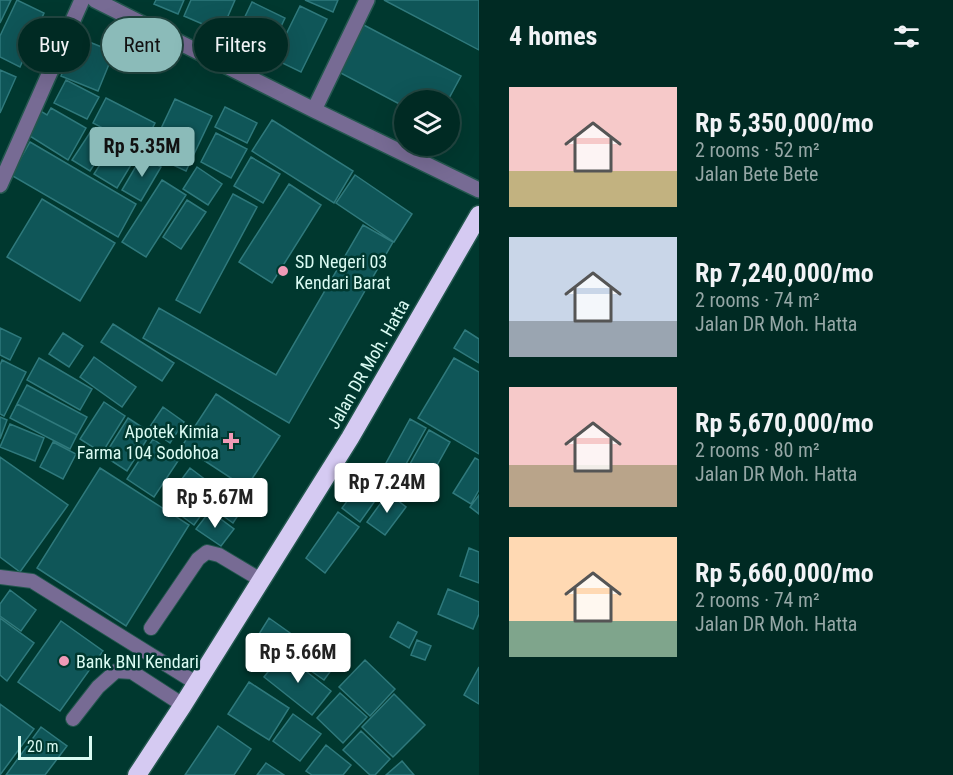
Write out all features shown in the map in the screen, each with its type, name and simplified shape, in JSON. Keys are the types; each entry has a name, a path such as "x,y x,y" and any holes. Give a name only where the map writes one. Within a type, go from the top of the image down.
{"highway":[{"name":"Jalan DR Moh. Hatta","path":"137,775 350,438 479,215"}],"street":[{"path":"0,183 82,0"},
{"path":"95,0 479,190"},
{"path":"314,110 367,0"}],"lane":[{"path":"151,628 198,559 207,552 219,555 261,580"},
{"path":"0,577 32,581 196,683"},
{"path":"73,719 98,687 116,671 132,672 183,705"}],"building":[{"path":"0,0 11,0 0,23"},
{"path":"17,0 44,13 42,18 18,18 18,66 0,57 0,36"},
{"path":"156,0 184,0 178,14 154,4"},
{"path":"191,0 235,0 227,18 194,18 194,20 184,16"},
{"path":"305,0 338,0 333,12"},
{"path":"384,0 479,0 479,50"},
{"path":"252,2 285,18 244,18"},
{"path":"300,6 327,19 301,72 288,66 288,30"},
{"path":"360,23 461,76 453,90 394,90 394,101 335,70"},
{"path":"90,42 102,47 102,72 106,72 98,91 61,76 63,72 90,72"},
{"path":"0,70 16,77 0,113"},
{"path":"66,80 99,97 87,119 54,103"},
{"path":"106,98 155,123 142,149 93,123"},
{"path":"175,99 212,116 186,171 149,154"},
{"path":"225,107 257,123 247,143 215,127"},
{"path":"51,108 86,128 68,160 25,133 39,110 47,115"},
{"path":"272,120 353,171 334,203 252,151"},
{"path":"93,128 110,140 90,171 72,160"},
{"path":"216,133 247,149 231,178 201,162"},
{"path":"115,141 137,155 117,188 94,174"},
{"path":"30,142 136,204 118,237 11,175"},
{"path":"142,156 161,167 141,201 122,190"},
{"path":"251,157 280,174 263,203 234,186"},
{"path":"197,167 222,184 208,205 183,189"},
{"path":"355,175 412,214 394,242 336,203"},
{"path":"162,180 186,195 146,257 122,242"},
{"path":"289,184 321,205 272,283 239,262"},
{"path":"233,194 257,207 200,313 176,300"},
{"path":"42,199 115,243 80,301 7,257"},
{"path":"187,200 206,212 181,249 163,237"},
{"path":"363,225 393,242 289,423 143,338 159,308 276,375"},
{"path":"113,324 174,363 162,381 101,342"},
{"path":"0,328 21,338 10,360 0,355"},
{"path":"465,330 479,339 479,363 454,348"},
{"path":"63,333 83,346 69,367 49,354"},
{"path":"94,357 136,387 122,407 80,377"},
{"path":"39,358 92,389 80,410 27,380"},
{"path":"454,358 479,372 479,454 418,418"},
{"path":"2,360 26,372 4,416 0,414 0,365"},
{"path":"27,385 87,417 77,435 17,404"},
{"name":"Apotek Kimia Farma 104 Sodohoa","path":"216,394 280,436 246,488 182,446"},
{"path":"104,402 125,416 102,453 80,439"},
{"path":"17,404 77,435 70,449 10,418"},
{"path":"163,407 184,422 170,443 149,428"},
{"path":"0,417 7,420 0,439"},
{"path":"128,418 151,433 127,471 104,456"},
{"path":"410,419 426,428 401,473 385,465"},
{"path":"10,424 44,438 35,461 0,447"},
{"path":"429,430 450,442 426,485 405,473"},
{"path":"153,439 180,458 154,497 127,479"},
{"path":"53,442 76,454 63,479 40,467"},
{"path":"0,457 68,505 20,572 0,557"},
{"path":"475,458 479,460 479,490 471,504 453,493"},
{"path":"100,468 189,525 126,626 37,568"},
{"path":"190,468 219,490 194,525 164,503"},
{"path":"359,485 377,498 360,522 342,508"},
{"path":"221,493 243,508 233,523 211,507"},
{"path":"388,493 406,507 385,535 367,522"},
{"path":"479,495 479,514 470,507"},
{"path":"210,511 234,529 221,546 196,529"},
{"path":"338,512 359,527 325,573 306,558"},
{"path":"469,548 479,552 479,583 460,576"},
{"path":"448,589 479,602 479,614 473,629 438,614"},
{"path":"10,590 36,610 21,631 0,616 0,604"},
{"path":"0,618 34,643 7,681 0,675"},
{"path":"269,618 335,665 324,680 259,634"},
{"name":"Bank BNI Kendari","path":"61,621 103,651 60,711 18,682"},
{"path":"398,622 417,632 409,648 390,637"},
{"path":"417,640 431,646 425,660 411,655"},
{"path":"283,653 331,691 312,715 264,677"},
{"path":"365,660 395,689 370,716 339,687"},
{"path":"479,667 479,704 464,695"},
{"path":"249,682 289,708 269,740 228,714"},
{"path":"340,693 367,717 343,743 317,718"},
{"path":"394,694 425,725 393,757 362,727"},
{"path":"0,704 34,729 0,775"},
{"path":"293,714 321,734 300,761 273,741"},
{"path":"218,726 251,749 234,775 185,775"},
{"path":"41,727 67,746 45,775 6,775"},
{"path":"361,731 390,759 375,775 370,775 343,750"},
{"path":"326,745 351,765 343,775 312,775 306,771"},
{"path":"402,761 414,775 386,775"},
{"path":"266,763 284,775 257,775"}],"place":[{"name":"SD Negeri 03 Kendari Barat","path":"283,271"},
{"name":"Apotek Kimia Farma 104 Sodohoa","path":"231,441"},
{"name":"Bank BNI Kendari","path":"64,661"}]}
